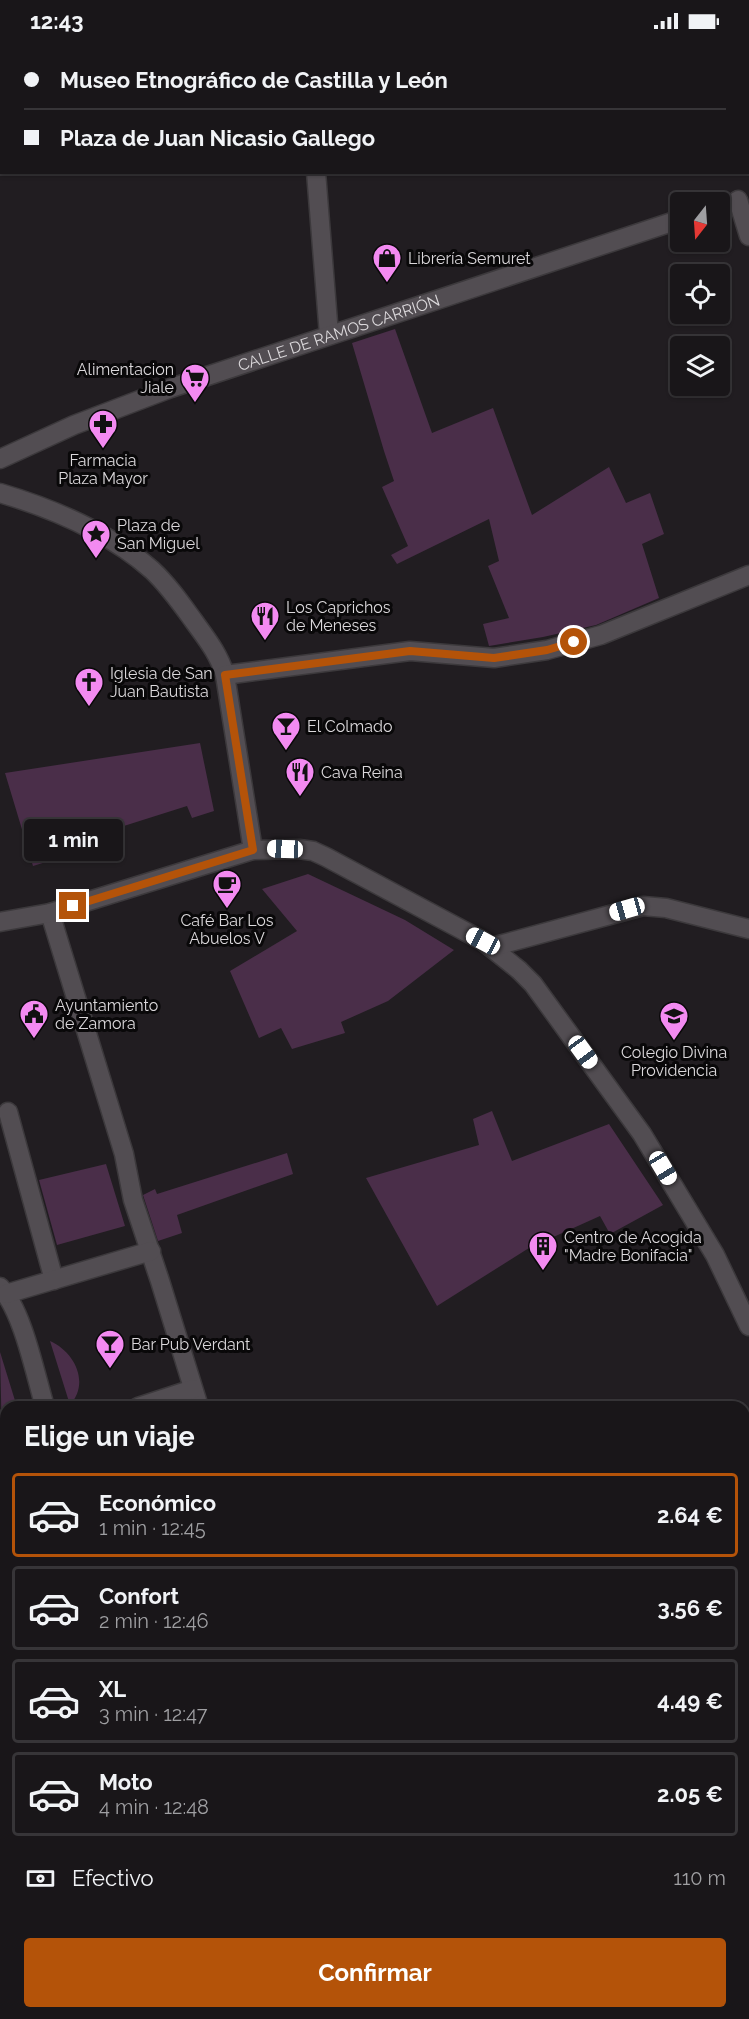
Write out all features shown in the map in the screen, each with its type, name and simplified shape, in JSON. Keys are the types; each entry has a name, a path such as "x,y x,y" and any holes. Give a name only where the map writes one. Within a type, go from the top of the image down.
{"street":[{"path":"316,174 329,335"},
{"path":"743,198 749,236"},
{"name":"CALLE DE RAMOS CARRIÓN","path":"0,459 75,425 171,388 670,223"},
{"path":"0,493 34,504 73,521 122,548 140,561 172,592 214,649 225,675 253,850"},
{"path":"225,675 410,651 494,658 547,650 601,634 749,575"},
{"path":"0,922 50,913 253,850 272,848 306,850 326,857 492,947 532,984 638,1127 715,1255 749,1325"},
{"path":"492,947 643,906 666,908 749,929"},
{"path":"50,913 124,1154 133,1200 197,1401"},
{"path":"8,1112 54,1280"},
{"path":"43,1401 17,1315 3,1291 54,1280 151,1251"},
{"path":"156,1401 193,1389"}],"shaded area":[{"path":"395,329 432,433 493,408 532,515 609,467 626,503 650,493 664,534 642,544 659,598 596,625 489,646 483,624 509,618 488,566 499,561 489,519 397,564 391,555 408,546 382,487 394,481 352,343"},
{"path":"200,743 214,811 192,818 187,806 108,831 111,842 33,866 5,773"},
{"path":"308,874 405,920 454,950 388,1001 341,1022 345,1033 292,1049 281,1028 259,1038 230,971 297,931 262,889"},
{"path":"492,1111 512,1161 609,1124 663,1205 610,1234 600,1216 529,1248 437,1306 366,1178 479,1145 473,1119"},
{"path":"287,1153 293,1174 177,1215 182,1233 158,1241 143,1195 155,1189 157,1194"},
{"path":"106,1164 125,1226 57,1245 39,1180"},
{"path":"50,1341 59,1346 73,1360 77,1369 79,1387 73,1401 69,1401"},
{"path":"0,1352 15,1401 1,1401"}],"place":[{"name":"Librería Semuret","path":"387,284"},
{"name":"Alimentacion Jiale","path":"195,404"},
{"name":"Farmacia Plaza Mayor","path":"103,450"},
{"name":"Plaza de San Miguel","path":"96,560"},
{"name":"Los Caprichos de Meneses","path":"265,642"},
{"name":"Iglesia de San Juan Bautista","path":"89,708"},
{"name":"El Colmado","path":"286,752"},
{"name":"Cava Reina","path":"300,798"},
{"name":"Café Bar Los Abuelos V","path":"227,910"},
{"name":"Ayuntamiento de Zamora","path":"34,1040"},
{"name":"Colegio Divina Providencia","path":"674,1042"},
{"name":"Centro de Acogida \"Madre Bonifacia\"","path":"543,1272"},
{"name":"Bar Pub Verdant","path":"110,1370"}],"route":[{"path":"73,906 253,850 225,675 410,651 494,658 547,650 574,642"}]}
